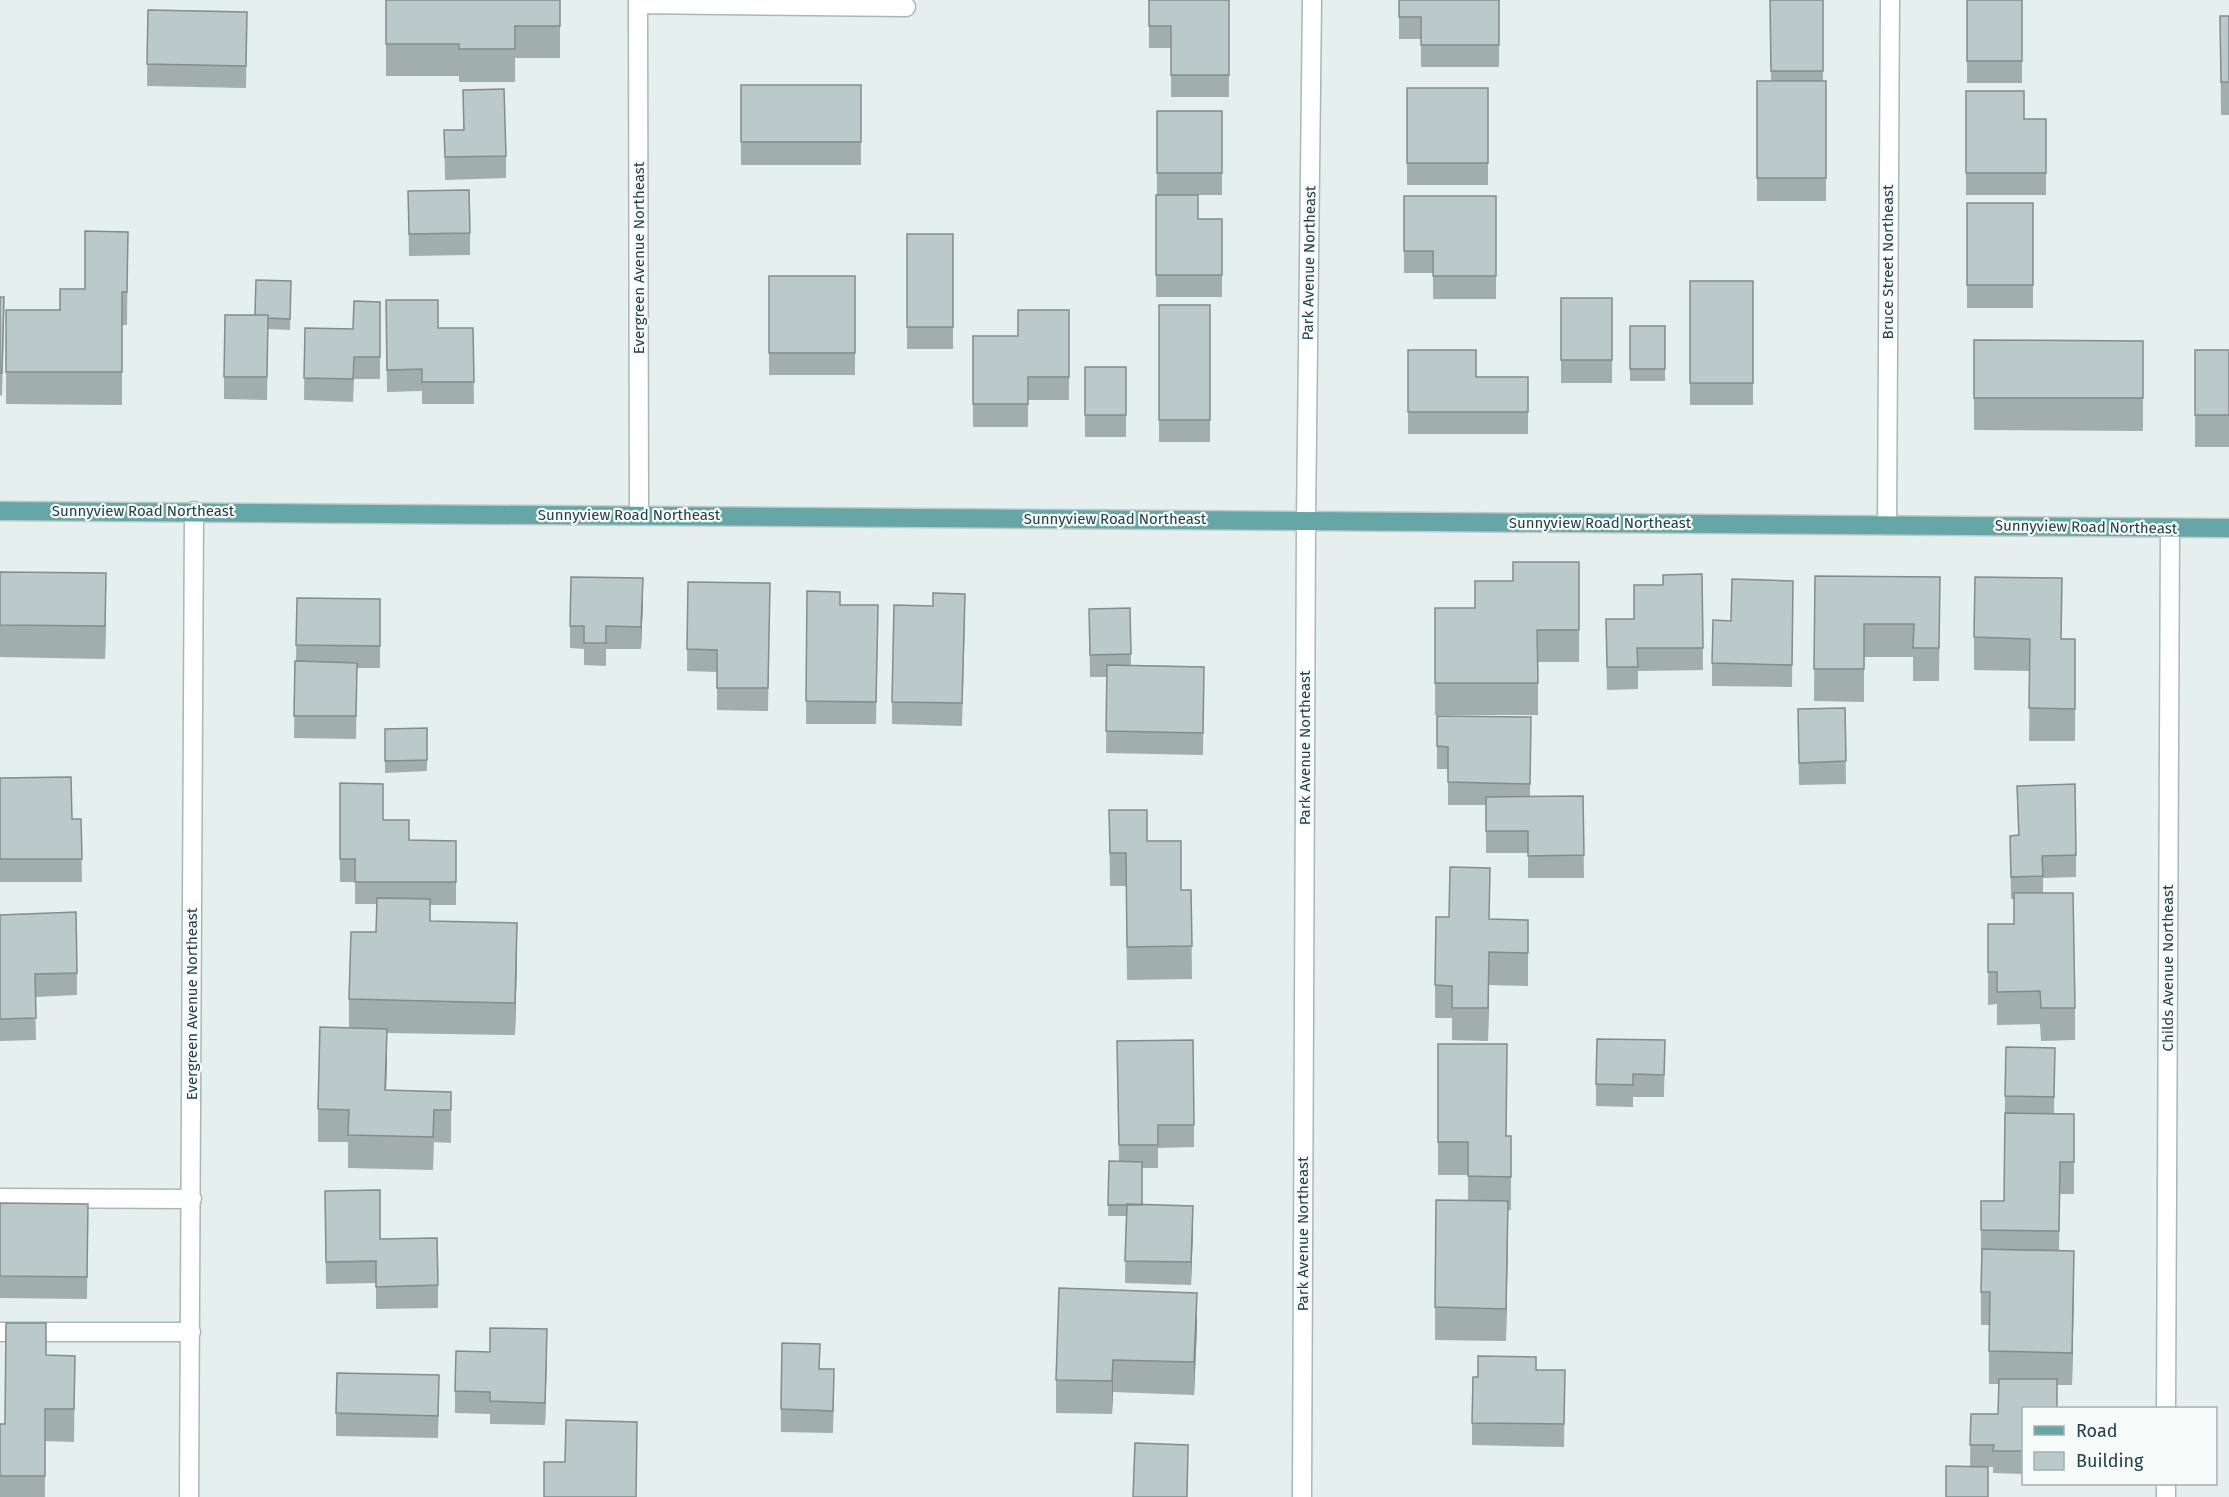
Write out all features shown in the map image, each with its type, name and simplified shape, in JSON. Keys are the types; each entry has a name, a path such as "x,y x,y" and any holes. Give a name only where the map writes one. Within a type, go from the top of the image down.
{"main road":[{"name":"Sunnyview Road Northeast","path":"0,511 2229,528"}],"street":[{"name":"Park Avenue Northeast","path":"1302,1497 1306,521 1312,0"},
{"name":"Bruce Street Northeast","path":"1887,525 1890,0"},
{"path":"638,2 906,7"},
{"name":"Evergreen Avenue Northeast","path":"638,2 639,515"},
{"name":"Evergreen Avenue Northeast","path":"189,1497 195,511"},
{"name":"Childs Avenue Northeast","path":"2166,1407 2170,528"},
{"path":"0,1198 192,1199"},
{"path":"0,1332 191,1332"}],"building":[{"path":"386,0 560,0 560,26 515,26 515,49 459,49 459,44 386,44"},
{"path":"1149,0 1229,0 1229,75 1171,75 1171,26 1149,26"},
{"path":"1399,0 1499,0 1499,45 1421,45 1421,17 1399,17"},
{"path":"1770,0 1823,0 1823,71 1771,71"},
{"path":"1967,0 2022,0 2022,61 1967,61"},
{"path":"148,10 247,12 246,66 147,64"},
{"path":"2220,16 2229,16 2229,82 2221,82"},
{"path":"1757,81 1826,81 1826,178 1757,178"},
{"path":"741,85 861,85 861,142 741,142"},
{"path":"1407,88 1488,88 1488,163 1407,163"},
{"path":"504,89 506,156 445,157 444,130 464,130 463,90"},
{"path":"1966,91 2024,91 2024,119 2046,119 2046,173 1966,173"},
{"path":"1157,111 1222,111 1222,173 1157,173"},
{"path":"469,190 470,233 409,234 408,191"},
{"path":"1156,195 1198,195 1198,219 1222,219 1222,275 1156,275"},
{"path":"1404,196 1496,196 1496,276 1433,276 1433,251 1404,251"},
{"path":"1967,203 2033,203 2033,285 1967,285"},
{"path":"85,231 128,232 127,292 122,292 122,372 6,372 6,310 60,310 60,289 85,289"},
{"path":"907,234 953,234 953,327 907,327"},
{"path":"769,276 855,276 855,353 769,353"},
{"path":"256,280 291,281 290,319 255,315"},
{"path":"1690,281 1753,281 1753,383 1690,383"},
{"path":"0,297 4,297 2,373 0,373"},
{"path":"1561,298 1612,298 1612,360 1561,360"},
{"path":"386,300 438,300 438,328 473,328 474,382 422,382 422,369 387,370"},
{"path":"354,301 380,302 380,357 354,357 353,379 304,378 305,328 353,329"},
{"path":"1159,305 1210,305 1210,420 1159,420"},
{"path":"1018,310 1069,310 1069,377 1028,377 1028,404 973,404 973,336 1018,336"},
{"path":"225,315 268,315 267,377 224,377"},
{"path":"1630,326 1665,326 1665,369 1630,369"},
{"path":"1974,340 2143,341 2143,398 1974,398"},
{"path":"1408,350 1476,350 1476,377 1528,377 1528,412 1408,412"},
{"path":"2195,350 2229,350 2229,415 2195,415"},
{"path":"1085,367 1126,367 1126,415 1085,415"},
{"path":"1513,562 1579,562 1579,630 1537,630 1538,683 1435,683 1435,608 1475,608 1475,581 1513,581"},
{"path":"0,572 106,573 105,626 0,625"},
{"path":"1702,574 1703,648 1637,648 1638,667 1607,667 1606,619 1634,619 1634,585 1663,585 1663,575"},
{"path":"1815,576 1940,577 1939,648 1913,648 1914,624 1864,624 1864,669 1814,669"},
{"path":"571,577 643,578 641,627 606,626 606,643 584,643 584,626 570,626"},
{"path":"1975,577 2062,578 2061,639 2075,639 2075,709 2029,708 2030,639 1974,637"},
{"path":"1732,579 1793,581 1792,665 1712,663 1713,620 1731,621"},
{"path":"688,582 770,583 768,688 717,688 717,650 687,649"},
{"path":"807,591 840,592 840,605 878,605 876,702 806,701"},
{"path":"933,593 965,594 962,703 892,702 894,605 933,606"},
{"path":"297,598 380,599 380,646 296,645"},
{"path":"1130,608 1131,654 1090,655 1089,609"},
{"path":"295,661 357,663 356,716 294,716"},
{"path":"1107,665 1204,667 1203,733 1106,731"},
{"path":"1845,708 1846,761 1799,763 1798,709"},
{"path":"1437,716 1531,717 1530,784 1448,782 1448,747 1437,746"},
{"path":"427,728 427,760 385,761 385,729"},
{"path":"71,777 72,819 81,819 82,859 0,859 0,778"},
{"path":"340,783 383,784 383,820 409,820 409,840 456,841 456,882 355,882 355,859 340,859"},
{"path":"2075,784 2076,855 2042,856 2043,876 2011,877 2010,836 2019,835 2017,786"},
{"path":"1583,796 1584,855 1528,856 1528,831 1486,831 1486,797"},
{"path":"1109,810 1147,810 1147,841 1181,841 1181,890 1191,890 1192,946 1127,947 1126,853 1110,853"},
{"path":"1450,867 1490,868 1489,919 1528,920 1528,953 1489,952 1488,1008 1452,1008 1452,986 1435,985 1436,917 1449,917"},
{"path":"2014,893 2073,893 2075,1008 2041,1008 2040,991 1997,992 1997,972 1988,972 1988,924 2014,924"},
{"path":"377,898 430,899 430,921 517,923 515,1003 349,999 351,932 376,932"},
{"path":"76,912 77,973 35,974 36,1018 0,1019 0,915"},
{"path":"320,1027 387,1029 385,1090 451,1092 451,1110 434,1110 433,1137 348,1135 349,1110 318,1109"},
{"path":"1597,1039 1665,1040 1664,1075 1633,1074 1633,1085 1596,1084"},
{"path":"1193,1040 1194,1125 1158,1125 1158,1145 1119,1145 1117,1041"},
{"path":"1438,1044 1507,1044 1506,1136 1511,1136 1511,1177 1468,1176 1468,1142 1438,1142"},
{"path":"2006,1047 2055,1048 2054,1097 2005,1096"},
{"path":"2005,1113 2074,1114 2074,1162 2060,1162 2059,1231 1981,1230 1981,1201 2004,1201"},
{"path":"1109,1161 1142,1162 1142,1205 1108,1205"},
{"path":"380,1190 380,1239 437,1238 438,1285 376,1287 376,1261 326,1262 325,1191"},
{"path":"1436,1200 1508,1201 1506,1309 1435,1307"},
{"path":"0,1203 88,1204 87,1277 0,1276"},
{"path":"1127,1204 1193,1206 1191,1262 1125,1261"},
{"path":"1982,1249 2074,1251 2072,1353 1989,1351 1990,1292 1981,1292"},
{"path":"1059,1288 1197,1293 1194,1362 1113,1360 1112,1381 1056,1380"},
{"path":"6,1323 46,1323 46,1355 75,1356 74,1409 45,1409 45,1476 0,1476 0,1424 5,1424"},
{"path":"490,1328 547,1329 545,1403 490,1401 490,1392 455,1391 456,1351 490,1352"},
{"path":"782,1343 820,1344 819,1369 834,1369 833,1411 781,1409"},
{"path":"1478,1356 1536,1357 1536,1370 1565,1370 1564,1424 1472,1423 1473,1377 1478,1377"},
{"path":"337,1373 439,1375 438,1416 336,1413"},
{"path":"1999,1379 2057,1379 2057,1407 2022,1407 2022,1451 1993,1451 1994,1445 1970,1445 1971,1414 1998,1414"},
{"path":"566,1420 637,1422 636,1497 544,1497 544,1462 565,1462"},
{"path":"1135,1443 1188,1445 1187,1497 1133,1497"},
{"path":"1946,1466 1988,1467 1988,1497 1946,1497"}]}
